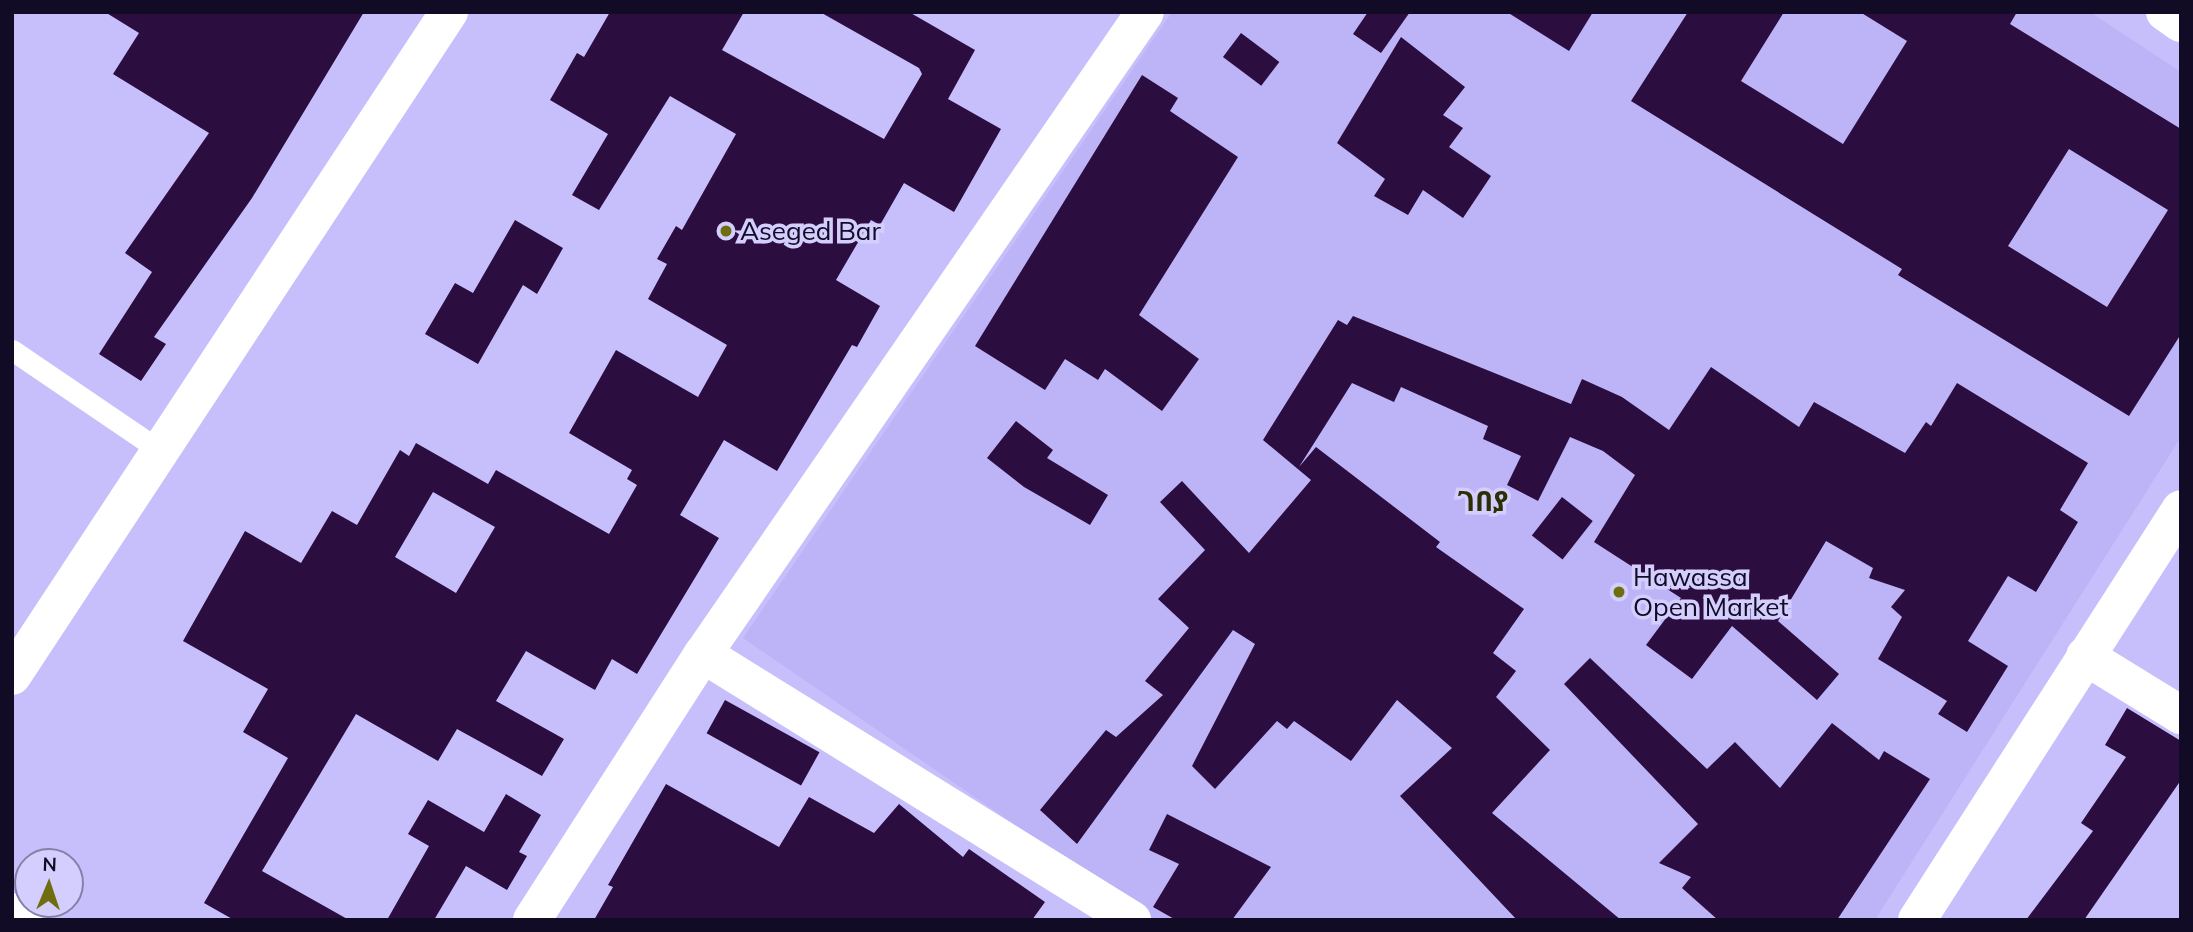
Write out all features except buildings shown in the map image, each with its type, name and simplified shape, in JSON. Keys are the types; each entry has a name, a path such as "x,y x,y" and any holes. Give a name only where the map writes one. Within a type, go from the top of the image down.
{"street":[{"path":"12,677 449,12"},
{"path":"532,920 703,654 1146,12"},
{"path":"2165,12 2181,23"},
{"path":"1917,920 2181,509"},
{"path":"703,654 1132,920"},
{"path":"2085,656 2181,715"},
{"path":"12,912 24,920"}],"lane":[{"path":"12,350 159,450"}],"shaded area":[{"path":"1172,12 2090,12 2181,72 2181,437 1875,920 1154,920 743,638"}],"place":[{"name":"Aseged Bar","path":"726,231"},
{"name":"Hawassa Open Market","path":"1619,592"}],"district":[{"name":"ገበያ","path":"1483,501"}]}
